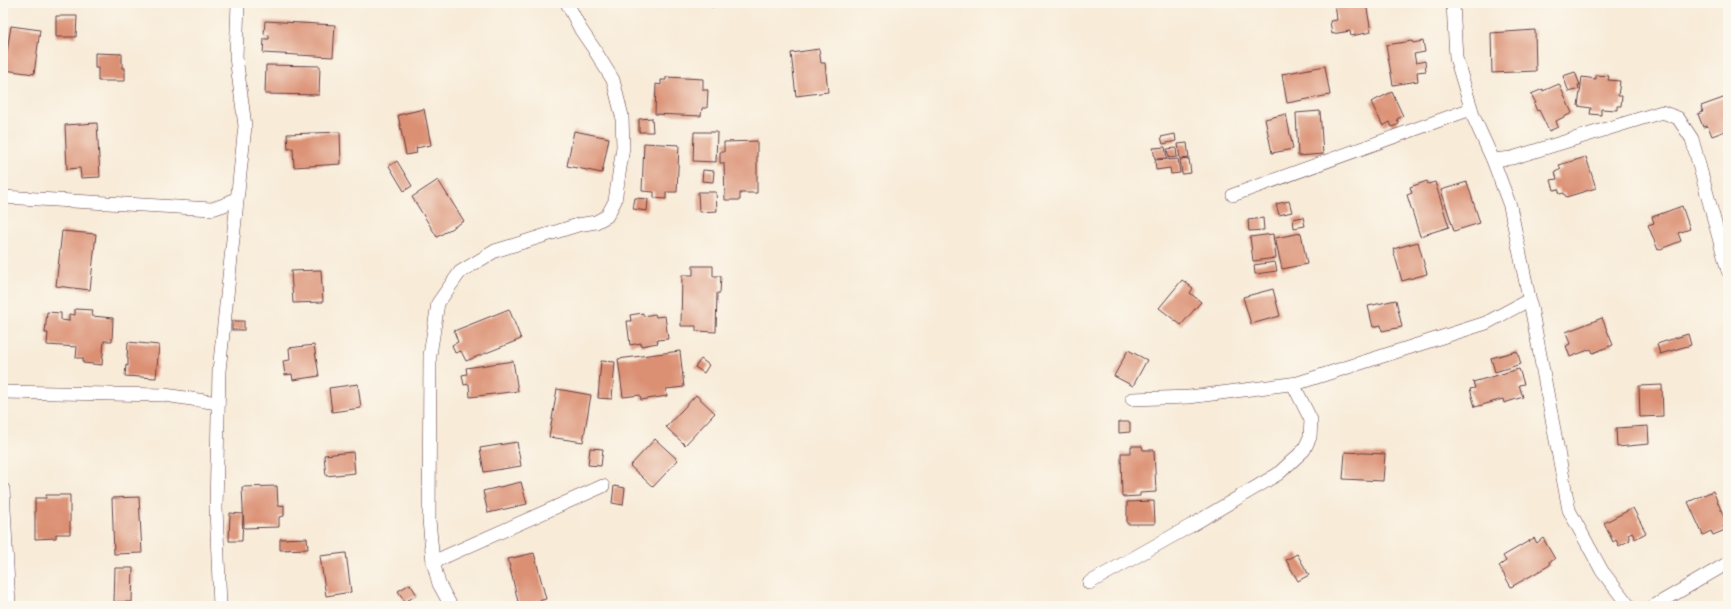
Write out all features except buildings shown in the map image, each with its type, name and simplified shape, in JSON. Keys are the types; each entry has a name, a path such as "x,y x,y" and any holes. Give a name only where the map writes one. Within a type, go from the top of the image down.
{"street":[{"path":"220,606 216,508 218,371 245,126 236,57 238,3"},
{"path":"451,606 439,584 433,562 429,520 430,355 438,303 460,272 495,251 578,225 596,222 607,216 615,201 623,147 622,116 612,80 581,30 567,3"},
{"path":"1452,3 1456,58 1471,109 1493,160 1510,206 1569,510 1602,571 1629,606"},
{"path":"1233,195 1471,109"},
{"path":"1493,160 1512,158 1662,112 1672,115 1678,118 1692,139 1728,271"},
{"path":"3,197 212,208 224,205 237,198"},
{"path":"1132,399 1189,397 1293,384 1486,323 1529,300"},
{"path":"1089,583 1192,525 1278,474 1304,450 1310,437 1311,420 1293,384"},
{"path":"3,392 165,395 218,403"},
{"path":"433,562 603,486"},
{"path":"3,489 9,606"},
{"path":"1654,606 1728,563"}]}
